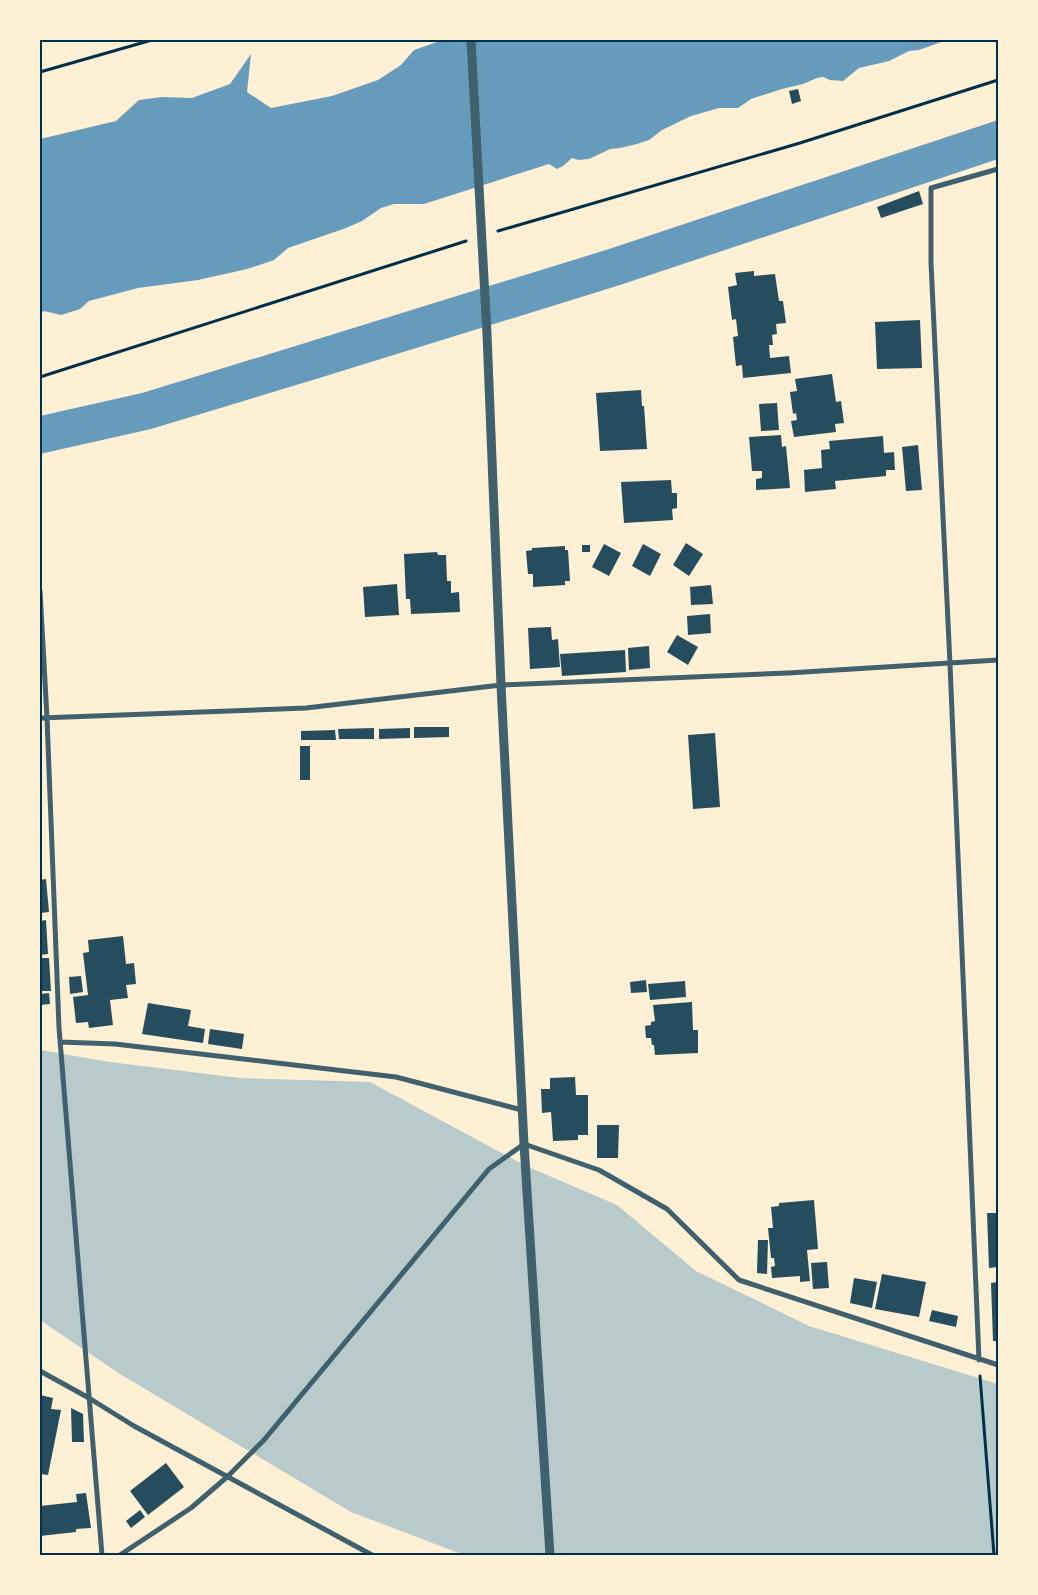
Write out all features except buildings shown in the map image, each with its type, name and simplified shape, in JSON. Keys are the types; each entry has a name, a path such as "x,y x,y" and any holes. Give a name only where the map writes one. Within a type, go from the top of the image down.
{"street":[{"path":"471,40 487,334 522,1110 550,1555"},
{"path":"979,1360 950,664 931,273 931,188 998,169"},
{"path":"40,591 60,1042 102,1555"},
{"path":"40,718 306,708 502,685 788,673 998,660"},
{"path":"60,1042 115,1044 396,1077 522,1110"},
{"path":"524,1144 599,1170 667,1209 739,1280 998,1365"},
{"path":"120,1555 191,1508 227,1477 264,1440 489,1169 524,1144"},
{"path":"40,1371 90,1398 134,1426 372,1555"}],"path":[{"path":"40,72 152,40"},
{"path":"40,377 481,236 800,143 998,80"},
{"path":"979,1360 994,1555"}],"shaded area":[{"path":"40,1050 110,1062 240,1078 370,1082 526,1166 617,1205 696,1271 809,1326 998,1384 998,1555 464,1555 351,1512 120,1374 40,1320"}],"water":[{"path":"443,40 947,40 919,50 909,51 889,61 859,68 843,81 830,80 823,77 817,78 751,99 738,108 719,108 691,116 662,130 649,140 610,149 589,159 578,160 572,158 557,169 549,164 424,204 394,204 381,208 362,221 288,248 274,260 247,269 198,280 138,288 89,301 80,309 61,315 44,311 40,314 40,139 116,121 139,100 162,97 192,98 230,84 251,54 247,92 271,108 332,96 378,80 401,65 414,50"},
{"path":"998,120 998,159 620,285 316,379 151,429 40,454 40,416 142,393 305,343 609,249"}]}
